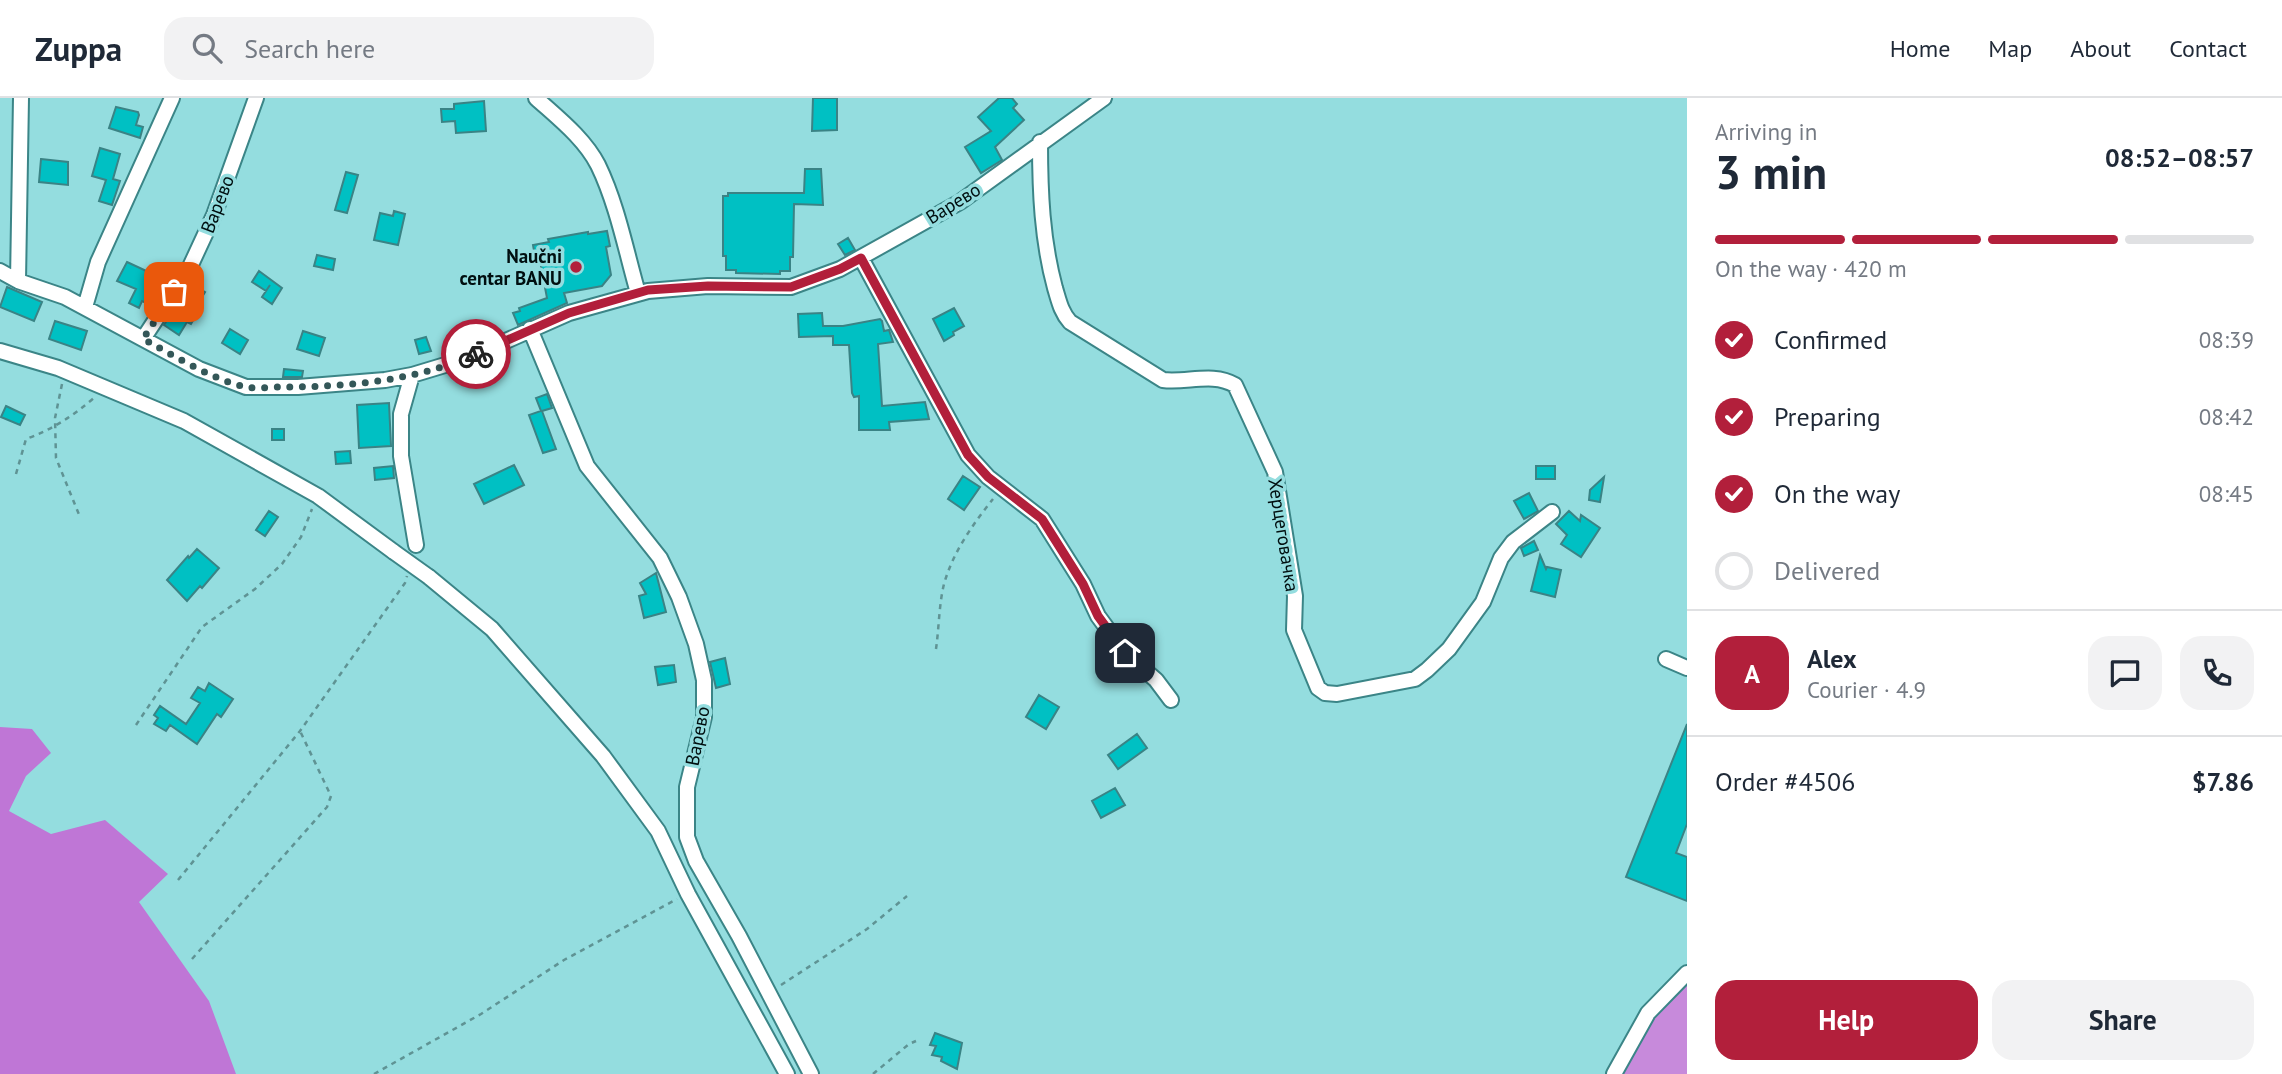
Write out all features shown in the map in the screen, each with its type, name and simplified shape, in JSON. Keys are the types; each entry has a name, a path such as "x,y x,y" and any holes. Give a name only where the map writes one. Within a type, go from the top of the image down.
{"street":[{"path":"18,281 21,98"},
{"path":"85,307 98,261 172,98"},
{"name":"Варево","path":"143,339 189,269 209,226 256,98"},
{"path":"536,98 579,138 597,164 609,193 638,293"},
{"path":"1040,142 1104,98"},
{"name":"Варево","path":"0,271 18,281 65,297 199,369 246,387 333,385 412,375 465,359 530,329 580,310 638,293 677,286 791,287 840,269 960,202 1040,142"},
{"name":"Херцеговачка","path":"1040,142 1043,233 1063,314 1070,322 1163,380 1214,378 1234,385 1275,472 1295,596 1294,630 1318,688 1325,693 1337,694 1415,679 1427,670 1449,649 1483,602 1501,558 1513,542 1552,512"},
{"path":"861,258 968,455 988,477 1042,519 1083,584 1098,616 1125,653 1156,680 1171,700"},
{"name":"Варево","path":"530,329 587,466 660,558 679,597 696,644 704,680 704,718 687,787 687,837 696,861 739,936 811,1074"},
{"path":"0,352 67,372 184,421 318,496 429,577 492,629 603,756 658,831 688,894 787,1074"},
{"path":"412,375 401,414 401,456 416,545"},
{"path":"1666,659 1687,668"},
{"path":"676,867 696,861"},
{"path":"1614,1074 1648,1013 1687,973"}],"path":[{"path":"67,372 61,387 55,428 56,458 80,517"},
{"path":"16,474 26,439 55,428 71,418 106,388"},
{"path":"936,649 944,585 956,554 972,527 1002,488"},
{"path":"136,726 202,627 254,589 282,564 301,537 318,496"},
{"path":"178,880 300,731 405,583 408,570"},
{"path":"192,958 327,807 331,796 300,731"},
{"path":"374,1074 481,1014 564,960 688,894"},
{"path":"768,993 867,929 907,896"},
{"path":"873,1074 916,1041"}],"shaded area":[{"path":"0,727 32,729 51,753 26,776 9,811 51,834 105,820 168,874 139,902 209,1001 236,1074 0,1074"},
{"path":"1687,976 1687,1074 1614,1074 1648,1013"}],"building":[{"path":"813,98 837,98 837,130 812,131"},
{"path":"999,98 1012,98 1017,104 1013,108 1024,120 995,147 1002,160 981,173 965,147 991,131 978,117"},
{"path":"484,101 486,131 456,133 455,121 442,122 441,109 454,109 454,104"},
{"path":"116,107 138,112 136,125 143,127 140,138 109,128"},
{"path":"100,148 120,154 113,179 120,181 112,205 99,201 106,180 92,176"},
{"path":"41,159 68,162 68,185 39,182"},
{"path":"805,169 821,169 823,205 794,204 793,257 790,257 790,271 780,271 780,274 736,273 736,270 726,270 726,256 723,256 723,196 728,196 728,193 804,193"},
{"path":"346,172 358,175 347,213 335,210"},
{"path":"394,211 405,214 398,245 374,240 380,213 393,216"},
{"name":"Naučni centar BANU","path":"607,231 610,246 606,247 611,275 602,286 564,293 567,303 518,325 513,313 520,311 519,308 547,298 540,261 536,262 533,245 549,242 548,239"},
{"path":"848,238 855,250 845,255 838,244"},
{"path":"317,255 335,259 333,270 314,266"},
{"path":"127,262 155,275 149,287 160,292 160,295 153,306 142,301 139,308 129,303 136,289 117,281"},
{"path":"259,271 282,288 272,304 262,297 266,291 252,282"},
{"path":"191,284 205,292 191,315 195,317 191,324 187,322 179,335 164,325"},
{"path":"7,287 42,302 34,321 0,307"},
{"path":"954,308 964,326 944,341 933,319"},
{"path":"822,313 823,326 843,326 880,319 884,331 889,330 893,342 878,344 882,406 925,402 929,419 889,422 890,430 859,430 859,396 854,397 852,393 849,345 833,345 833,336 799,337 798,314"},
{"path":"55,321 87,331 81,350 49,339"},
{"path":"230,329 248,340 240,354 222,343"},
{"path":"303,331 325,338 319,356 297,349"},
{"path":"426,337 431,351 419,354 415,340"},
{"path":"284,369 303,371 302,377 283,377"},
{"path":"547,394 552,408 542,411 556,449 543,453 529,415 541,411 536,398"},
{"path":"389,403 391,446 359,448 357,405"},
{"path":"6,406 25,415 20,425 1,417"},
{"path":"272,429 284,429 284,440 272,440"},
{"path":"350,451 351,463 336,464 335,452"},
{"path":"514,465 524,485 484,504 474,484"},
{"path":"393,466 394,478 375,480 374,468"},
{"path":"1536,466 1555,466 1555,479 1536,479"},
{"path":"963,476 980,487 964,510 948,499"},
{"path":"1604,477 1600,502 1589,500 1590,490"},
{"path":"1529,493 1538,511 1524,519 1514,501"},
{"path":"269,511 278,517 265,536 256,530"},
{"path":"1569,511 1580,521 1581,515 1600,528 1581,557 1561,544 1567,535 1556,524"},
{"path":"1534,541 1538,550 1524,556 1521,548"},
{"path":"197,549 219,568 187,601 167,580"},
{"path":"1540,555 1546,569 1561,570 1555,597 1531,591"},
{"path":"656,573 666,612 644,618 639,596 646,594 640,583"},
{"path":"725,658 730,684 716,688 710,662"},
{"path":"674,665 676,682 658,685 655,667"},
{"path":"209,683 233,699 221,717 217,714 197,744 170,725 166,731 154,724 158,718 154,715 160,706 186,724 200,703 191,698 198,687 205,691"},
{"path":"1039,695 1059,707 1046,729 1026,717"},
{"path":"1687,724 1687,824 1676,853 1687,857 1687,901 1626,877"},
{"path":"1137,734 1147,748 1118,769 1108,755"},
{"path":"1115,788 1125,805 1101,818 1092,801"},
{"path":"935,1033 962,1043 957,1069 941,1061 942,1057 932,1055 936,1046 930,1045"}],"way so far":[{"path":"174,292 143,339 199,369 246,387 298,387 385,380 412,375 476,354"}],"place":[{"name":"Naučni centar BANU","path":"576,267"}],"route":[{"path":"476,354 569,313 648,290 677,286 791,287 840,269 861,258 968,455 988,477 1042,519 1083,584 1098,616 1125,653"}]}
